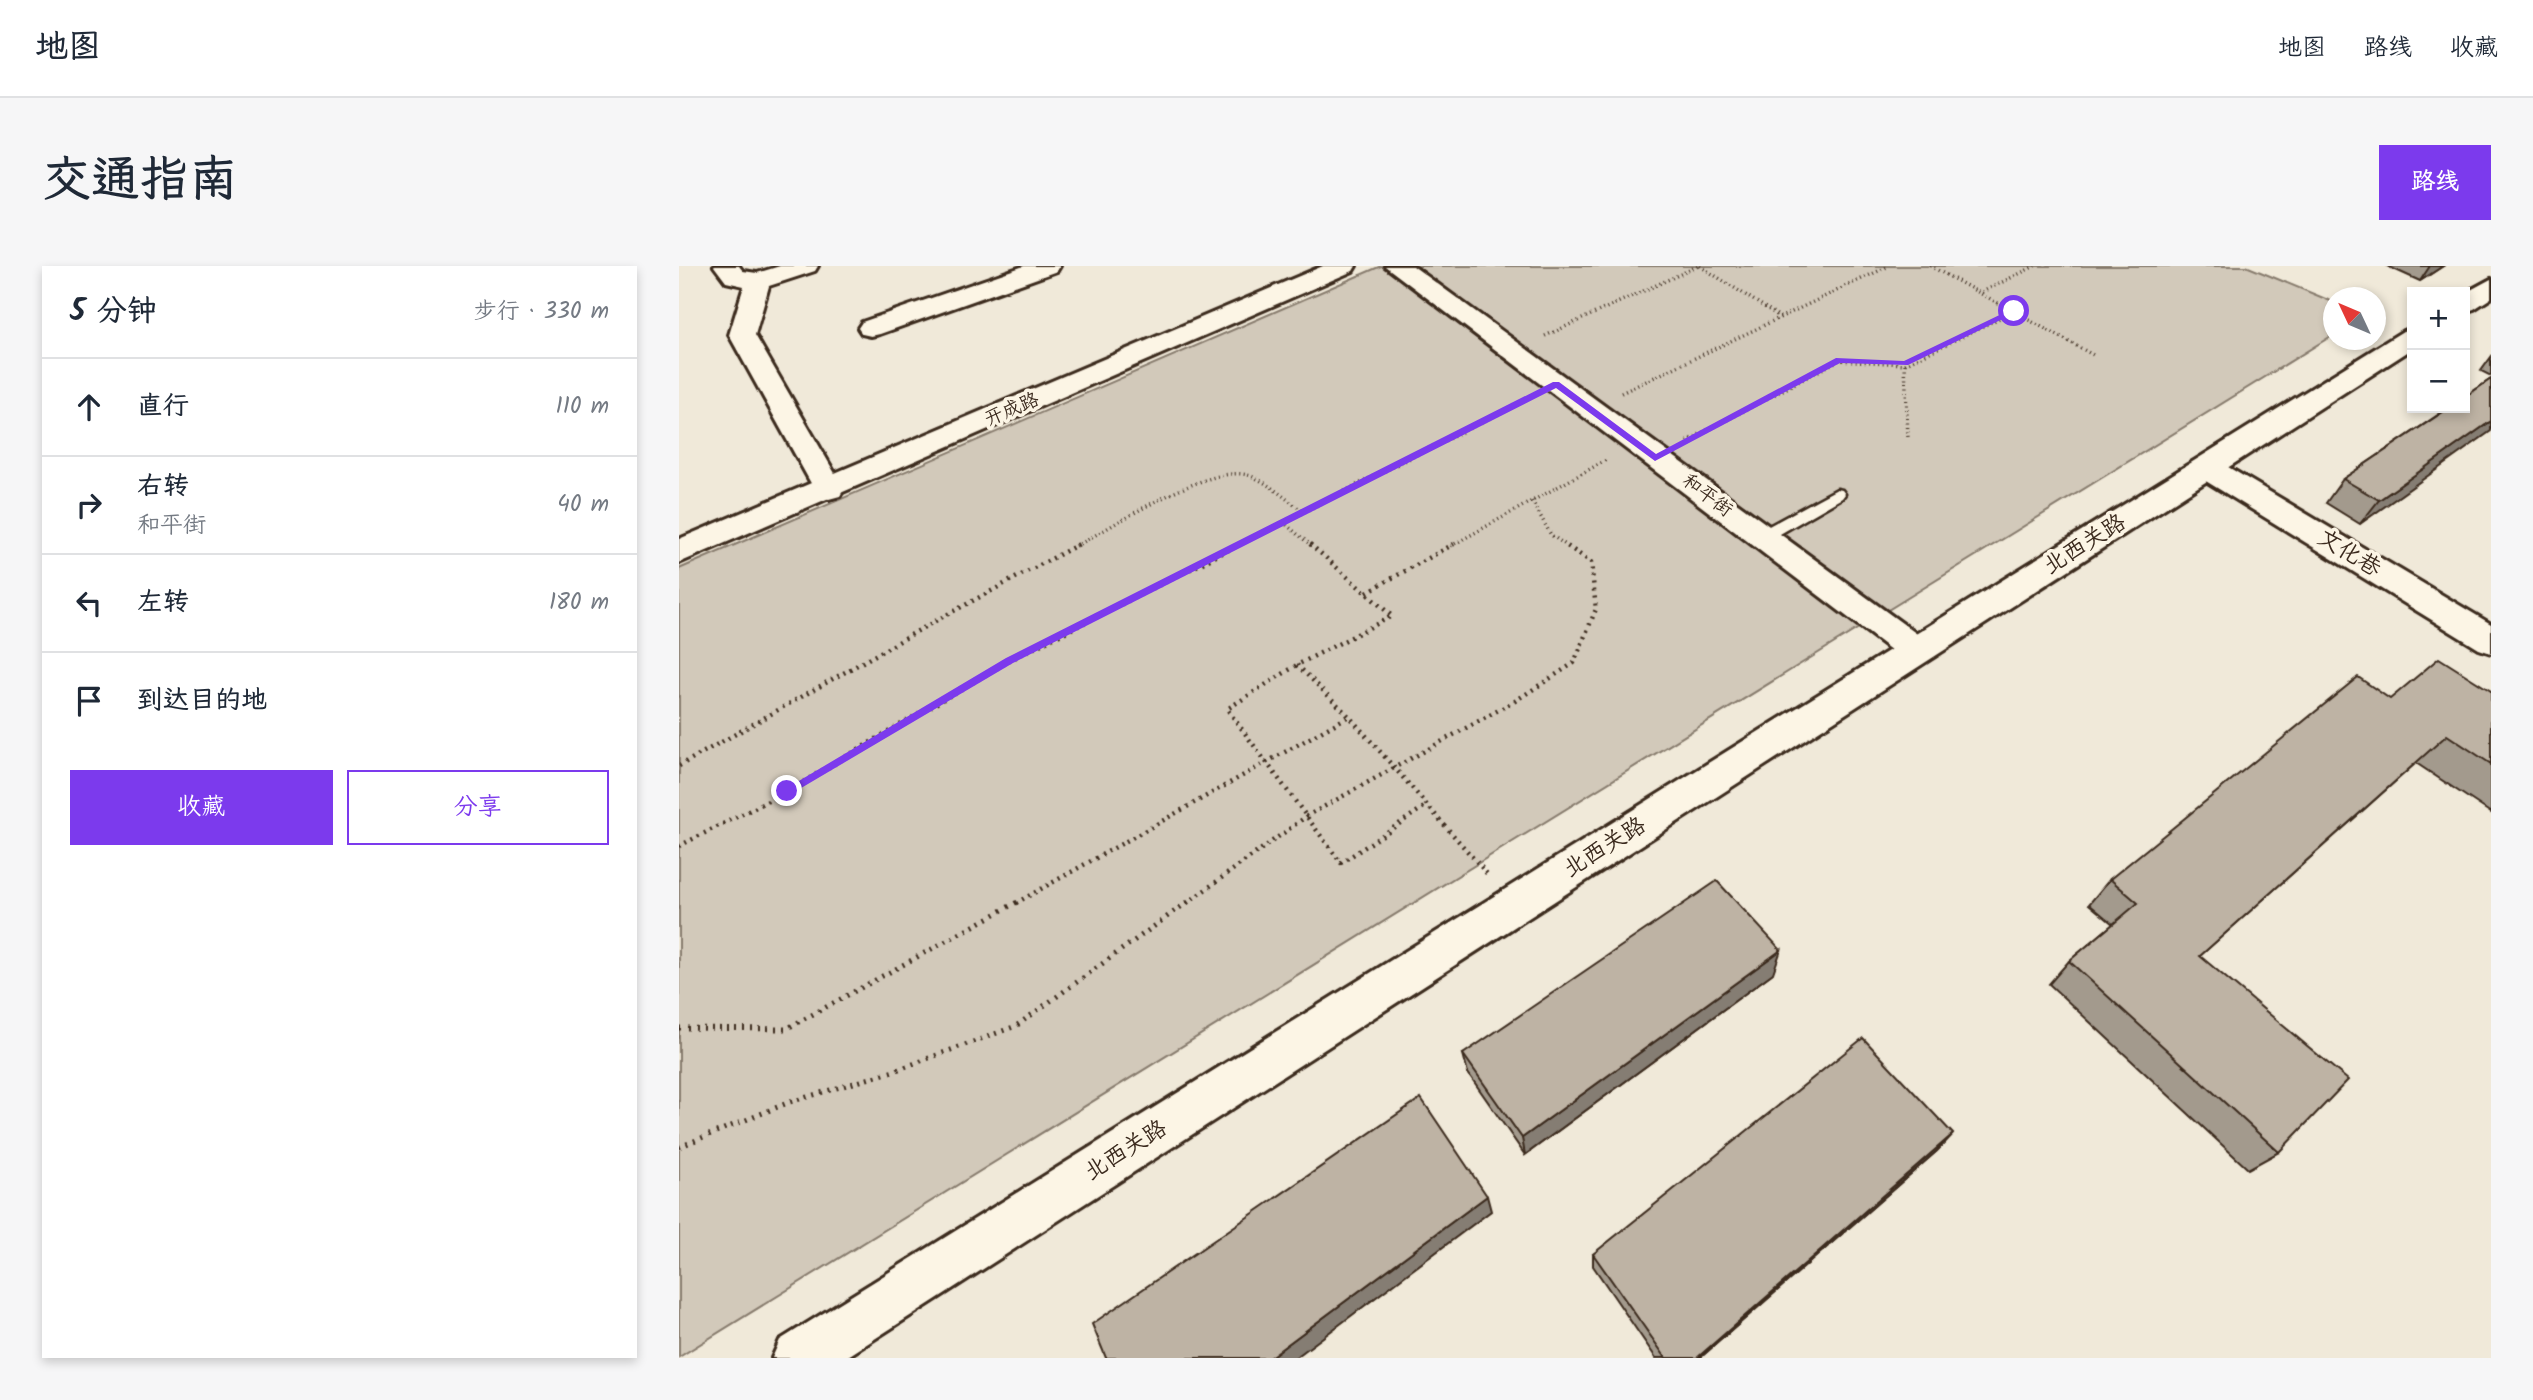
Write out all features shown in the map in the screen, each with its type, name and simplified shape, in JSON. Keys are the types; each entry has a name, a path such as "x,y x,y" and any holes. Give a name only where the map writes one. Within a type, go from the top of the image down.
{"street":[{"path":"726,266 735,277 758,281 806,266"},
{"path":"871,328 1048,266"},
{"name":"开成路","path":"679,552 1343,266"},
{"name":"和平街","path":"1397,266 1916,651"},
{"path":"758,281 742,335 829,489"},
{"path":"2470,301 2491,287"},
{"name":"北西关路","path":"798,1358 2407,340"},
{"name":"文化巷","path":"2207,468 2491,640"}],"lane":[{"path":"1762,537 1837,494"}],"path":[{"path":"1512,351 1699,266 1780,317"},
{"path":"1589,408 1889,266"},
{"path":"1930,266 2095,356"},
{"path":"1982,292 2035,266"},
{"path":"1367,592 1532,500 1646,451 1839,360 1905,363 2014,311"},
{"path":"1905,363 1908,438"},
{"path":"679,846 787,791 1010,660 1556,384"},
{"path":"679,766 937,620 1201,479 1232,472 1252,476 1304,512"},
{"path":"679,1147 790,1102 894,1071 1016,1026 1307,816 1515,701 1574,663 1595,609 1591,562 1551,535 1532,500"},
{"path":"1283,522 1392,616 1297,665 1227,709 1341,863 1427,805"},
{"path":"1297,665 1349,716 1514,905"},
{"path":"679,1028 786,1028 1349,716"}],"shaded area":[{"path":"1381,266 2246,266 2323,298 2323,341 679,1357 679,569"}],"building":[{"path":"2491,379 2491,421 2379,500 2343,479 2442,413 2470,413 2470,394"},
{"path":"2439,658 2491,691 2491,764 2447,735 2200,956 2348,1080 2279,1152 2069,961 2138,903 2110,879 2358,677 2390,699"},
{"path":"1717,881 1781,950 1522,1138 1463,1054"},
{"path":"1863,1038 1953,1134 1697,1358 1666,1358 1593,1254"},
{"path":"1421,1098 1487,1196 1269,1358 1106,1358 1092,1324"}],"route":[{"path":"787,791 1010,660 1556,384 1655,458 1839,360 1905,363 2014,311"}]}
